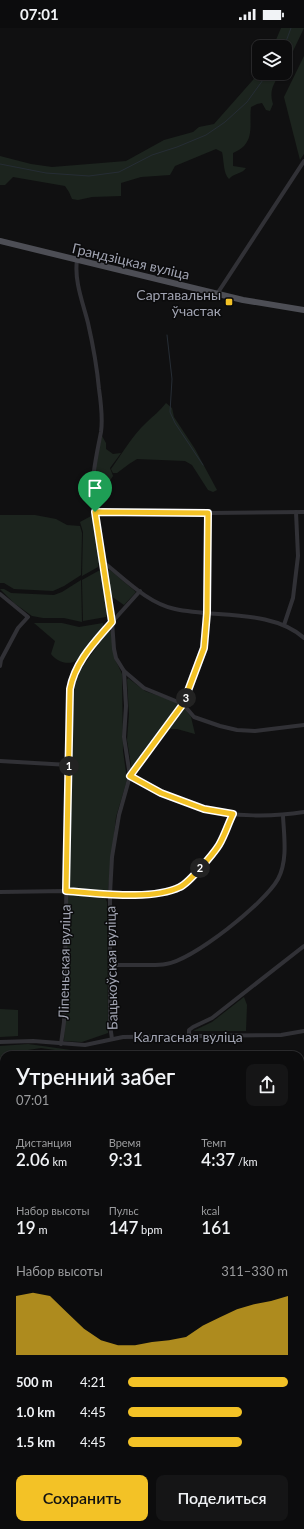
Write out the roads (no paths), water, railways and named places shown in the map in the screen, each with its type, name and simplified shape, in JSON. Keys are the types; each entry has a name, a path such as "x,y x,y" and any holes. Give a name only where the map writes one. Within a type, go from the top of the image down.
{"main road":[{"name":"Грандзіцкая вуліца","path":"0,241 217,294 267,305 304,310"}],"street":[{"path":"217,294 304,161"},
{"path":"77,260 76,268 78,282 94,348 101,406 101,431 97,445 92,478 92,495 112,622 116,658 124,671 144,688 183,704 194,718 237,730 255,731 304,725"},
{"path":"95,512 304,512"},
{"path":"284,625 293,598 298,556 296,512"},
{"name":"Бацькоўская вуліца","path":"112,1039 110,1025 110,894 112,857 119,815 130,776 183,704 204,648 207,613 208,513"},
{"path":"102,560 154,601 174,609 260,618 284,625 295,630 304,638"},
{"name":"Ліпеньская вуліца","path":"61,1044 64,1022 70,689 72,677 77,665 112,622 140,591"},
{"path":"0,594 28,617 18,628 0,660 0,666"},
{"path":"124,671 126,706 124,737 130,776 161,793 204,809 233,814 283,816 304,812"},
{"path":"0,761 69,765"},
{"path":"0,892 66,891 134,895 164,893 182,886 194,875 219,845 233,814"},
{"path":"111,965 166,964 183,958 210,941 241,918 268,894 278,878 285,856 283,816"},
{"path":"189,1037 189,1030 212,1018 304,946"},
{"name":"Калгасная вуліца","path":"0,1042 32,1041 85,1045 123,1036 189,1037 281,1035 304,1031"}],"waterway":[{"path":"287,40 291,28"},
{"path":"0,164 46,173 89,176 119,172 152,155 206,135 225,122 247,102 263,80"},
{"path":"167,335 172,379 170,412 175,423 203,465"}],"place":[{"name":"Сартавальны ўчастак","path":"229,302"}]}
